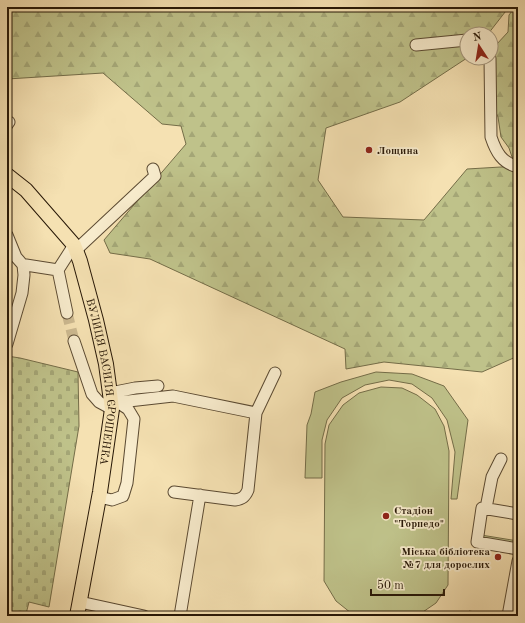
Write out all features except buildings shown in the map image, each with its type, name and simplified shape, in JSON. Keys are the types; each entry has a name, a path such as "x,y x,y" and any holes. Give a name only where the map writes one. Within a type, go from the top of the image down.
{"main road":[{"name":"ВУЛИЦЯ ВАСИЛЯ ЄРОШЕНКА","path":"7,175 26,190 75,248 96,320 113,402 99,497 77,616"}],"street":[{"path":"416,45 459,41"},
{"path":"490,66 491,137 495,149 502,158 512,165 518,166"},
{"path":"7,121 9,122 7,125"},
{"path":"67,313 58,270 75,248 155,176 153,169"},
{"path":"7,235 16,257 23,265 24,275 22,294 7,344"},
{"path":"23,265 58,270"},
{"path":"74,340 92,394 99,402 173,396 256,413"},
{"path":"174,492 235,500 241,499 246,495 248,490 256,413 275,373"},
{"path":"113,402 135,388 158,386"},
{"path":"99,497 112,500 123,496 127,483 134,419 128,409 113,402"},
{"path":"486,508 492,477 501,459"},
{"path":"180,616 200,495"},
{"path":"518,514 482,508 477,542 518,549"},
{"path":"508,616 518,561"},
{"path":"80,602 144,616"}],"green space":[{"path":"7,7 509,7 494,26 459,26 459,63 400,102 326,128 318,180 343,217 424,220 467,169 518,166 518,356 482,372 384,362 346,369 345,349 150,259 110,253 104,240 186,144 181,126 162,124 103,73 7,79"},
{"path":"515,7 518,7 518,52 513,63 518,81 518,161 512,157 509,148 501,137 498,117 490,99 491,66 499,66 499,42 508,32 509,15"},
{"path":"7,356 78,372 79,426 49,607 29,602 26,614 35,616 7,616"},
{"path":"376,372 412,374 444,386 468,420 457,499 451,499 455,452 447,420 432,398 412,384 389,380 365,385 342,398 327,420 322,440 322,478 305,478 307,425 311,414 315,392 341,382"},
{"name":"Стадіон \"Торпедо\"","path":"381,387 402,388 417,395 435,409 444,426 449,451 448,585 436,603 417,616 358,616 351,613 336,601 324,581 325,444 329,425 343,405 359,393"},
{"path":"481,535 518,541 518,548 480,541"},
{"path":"469,611 494,615 494,616 468,616"}],"tunnel":[{"path":"67,313 74,341"}],"place":[{"name":"Лощина","path":"369,150"},
{"name":"Стадіон \"Торпедо\"","path":"386,516"},
{"name":"Міська бібліотека №7 для дорослих","path":"498,557"}]}
